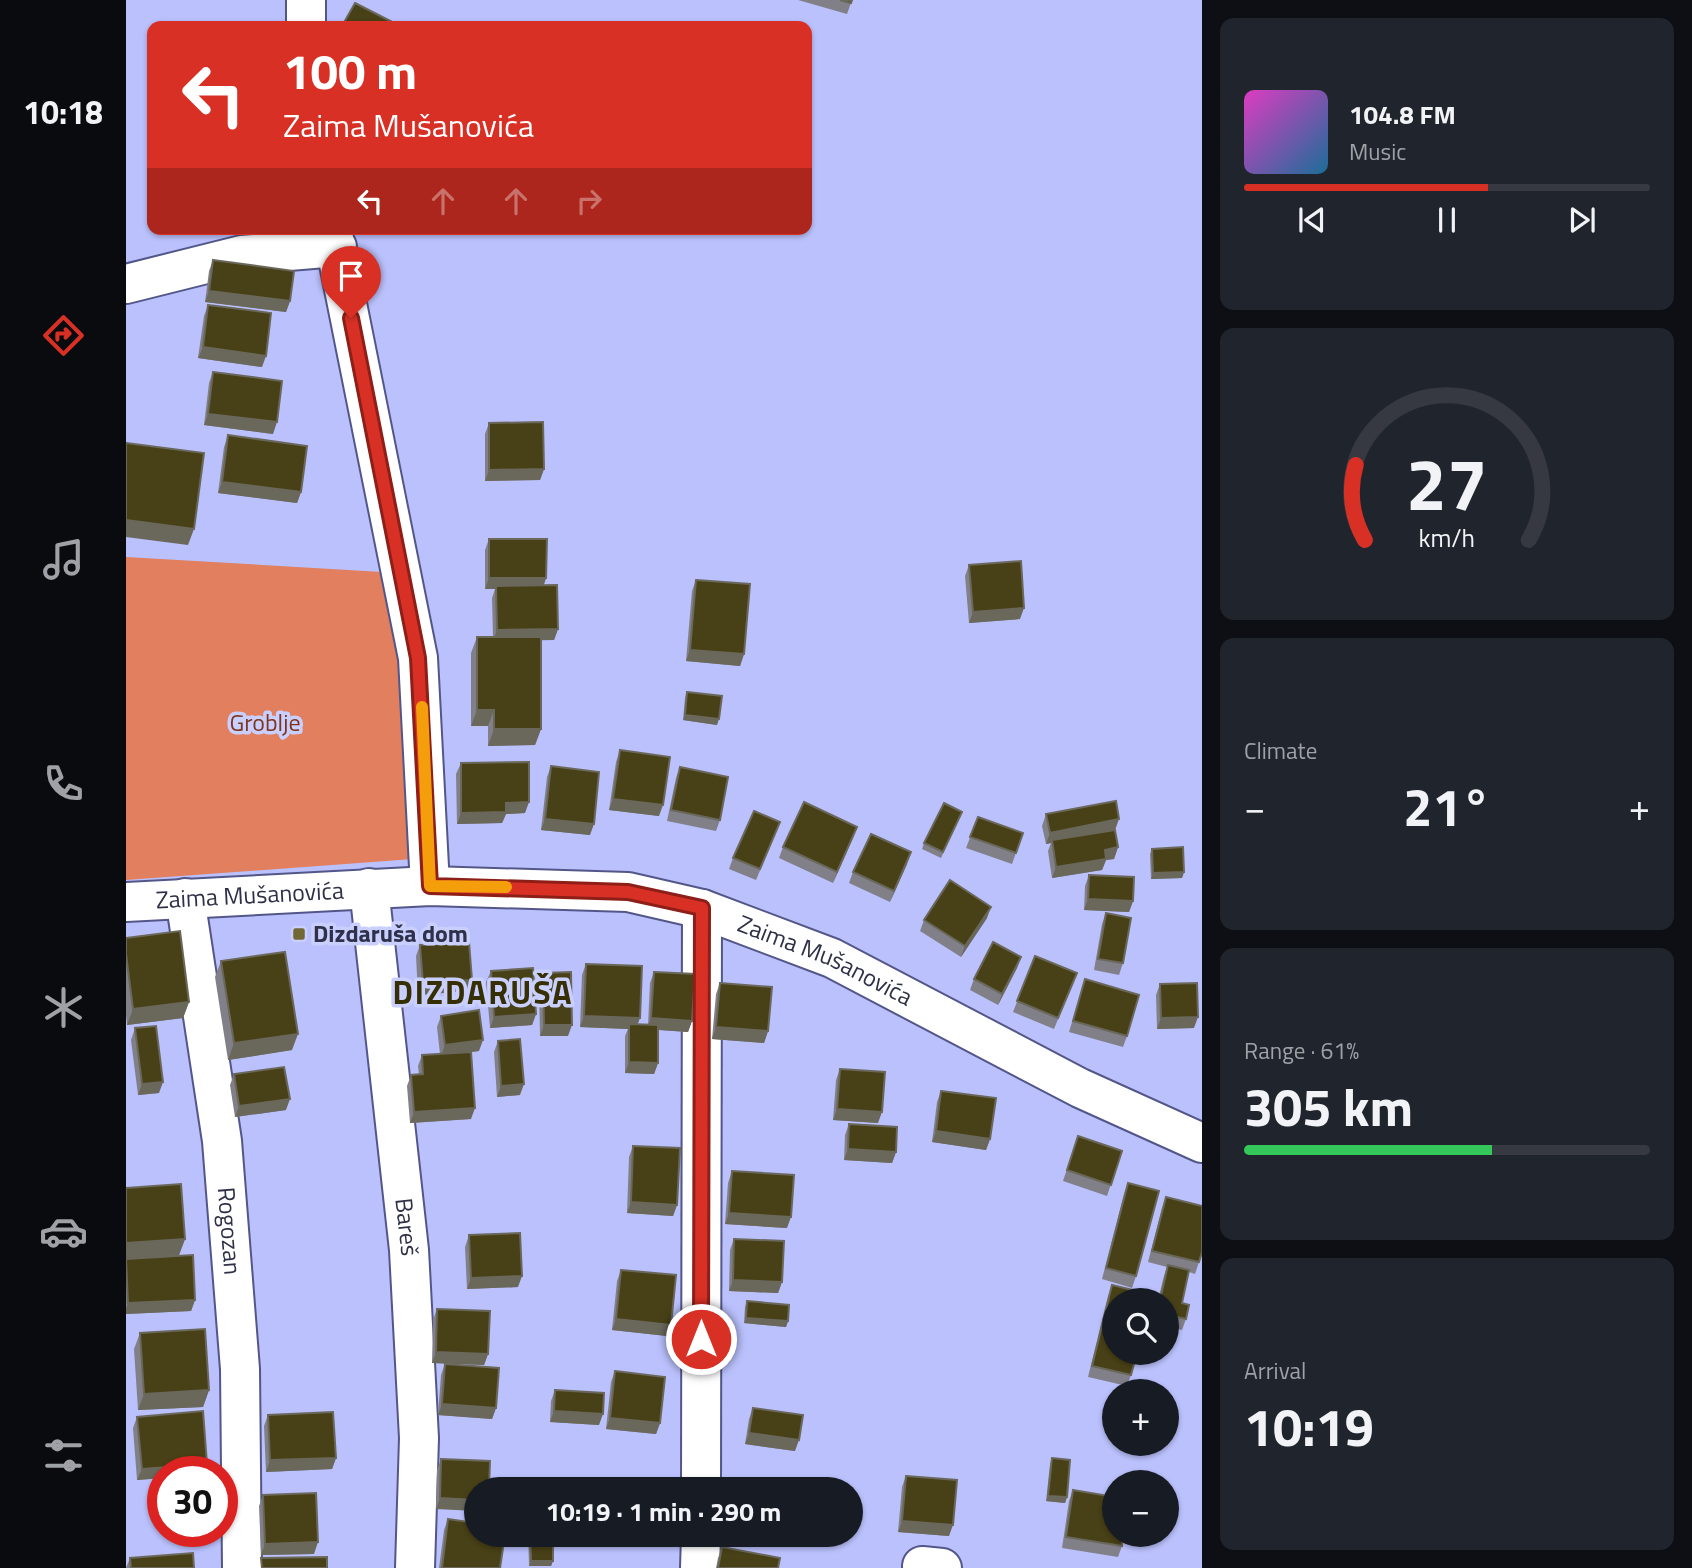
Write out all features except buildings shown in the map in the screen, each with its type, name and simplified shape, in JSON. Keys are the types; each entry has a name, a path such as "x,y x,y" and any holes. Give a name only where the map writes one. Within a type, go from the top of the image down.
{"street":[{"path":"306,0 306,21"},
{"path":"126,284 243,255 335,238 418,658 430,886"},
{"name":"Zaima Mušanovića","path":"126,902 430,886 628,892 702,908 832,958 1080,1088 1202,1143"},
{"name":"Bareš","path":"369,888 409,1250 419,1438 415,1568"},
{"name":"Rogozan","path":"185,898 222,1141 240,1369 242,1568"},
{"path":"701,1477 702,908"},
{"path":"700,1568 701,1547"}],"green space":[{"name":"Groblje","path":"126,557 382,572 397,637 413,859 126,880"}],"slow traffic":[{"path":"422,707 430,886 506,887"}],"place":[{"name":"Dizdaruša dom","path":"299,934"}],"district":[{"name":"DIZDARUŠA","path":"483,993"}],"route":[{"path":"351,318 418,658 424,722 430,886 545,887 628,892 702,908 701,1339"}]}
